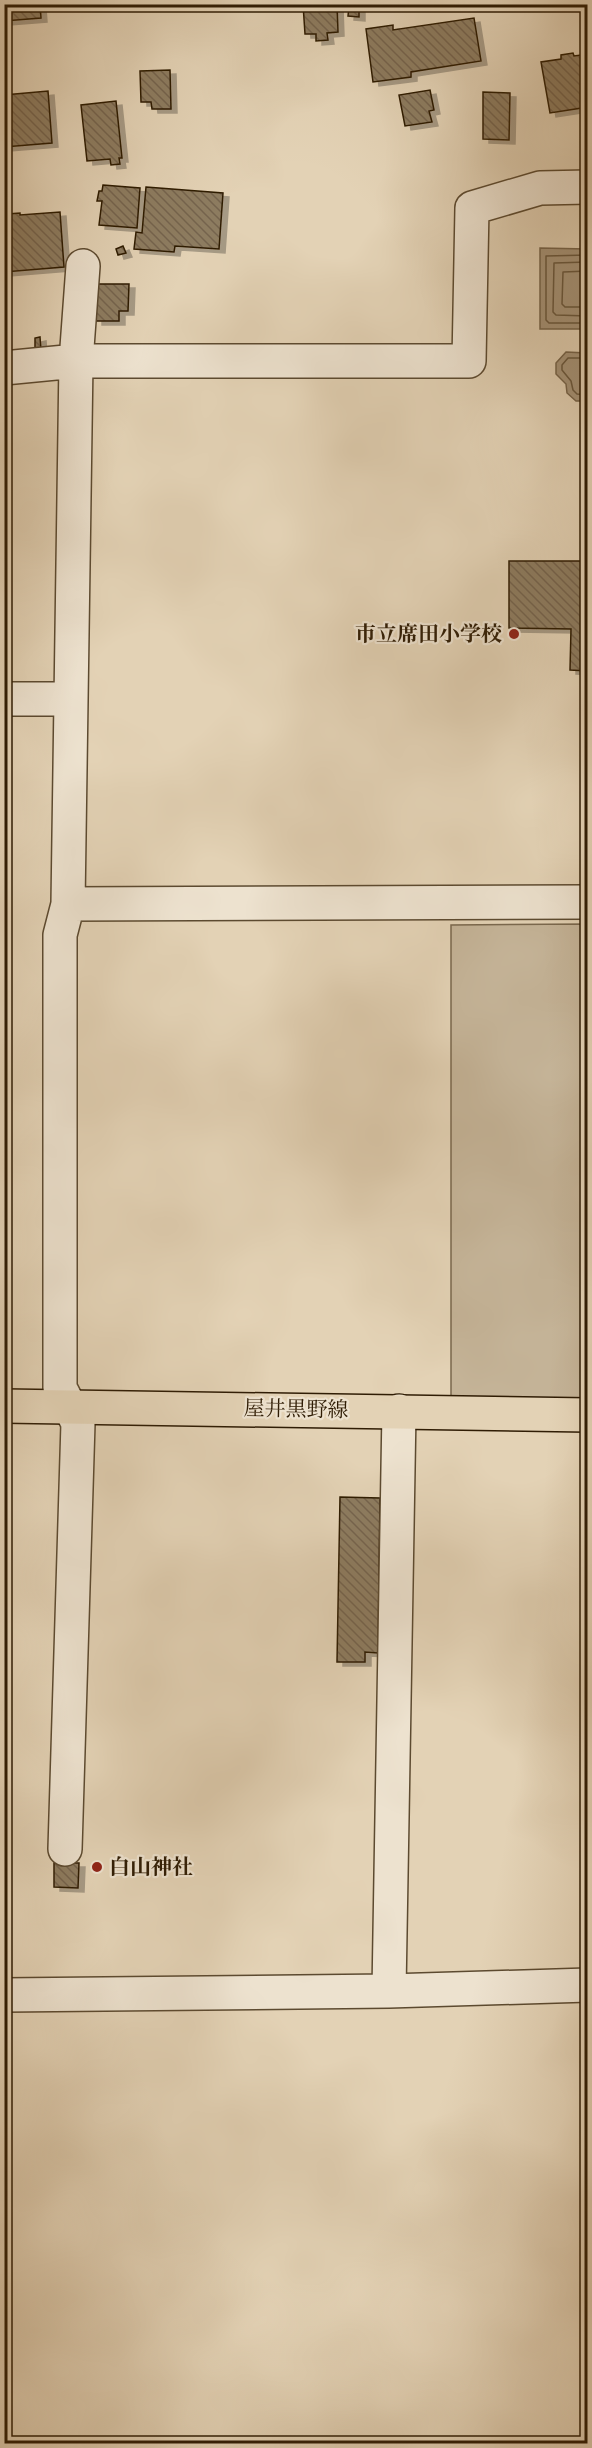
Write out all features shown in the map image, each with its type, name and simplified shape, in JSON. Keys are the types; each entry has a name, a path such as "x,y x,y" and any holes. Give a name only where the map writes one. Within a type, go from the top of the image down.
{"main road":[{"name":"屋井黒野線","path":"4,1406 588,1415"}],"street":[{"path":"4,368 76,361 469,361 472,208 540,188 588,187"},
{"path":"64,1849 78,1423 60,1388 60,935 68,904 76,361 83,266"},
{"path":"4,699 72,699"},
{"path":"68,904 588,902"},
{"path":"389,1991 399,1411"},
{"path":"4,1995 389,1991 588,1985"}],"shaded area":[{"path":"587,924 587,1399 451,1397 451,925"}],"water":[{"path":"540,248 587,249 587,329 540,329"},
{"path":"566,352 587,353 587,401 576,401 567,393 566,384 556,374 556,363"}],"building":[{"path":"4,4 40,4 41,18 4,21"},
{"path":"303,4 337,4 338,32 327,33 328,40 316,41 316,34 305,34"},
{"path":"349,7 359,7 359,17 348,16"},
{"path":"474,18 481,61 411,72 411,77 373,82 366,29 393,25 393,30"},
{"path":"573,53 574,56 588,54 588,107 550,113 541,62 561,59 561,55"},
{"path":"170,70 171,109 152,109 151,102 141,102 140,71"},
{"path":"430,90 434,110 429,111 432,122 405,126 399,95"},
{"path":"48,91 52,143 4,147 4,95"},
{"path":"483,92 510,93 509,140 483,139"},
{"path":"116,101 122,158 119,158 120,164 111,165 110,159 87,161 81,105"},
{"path":"103,185 140,188 137,228 99,225 102,201 97,201"},
{"path":"146,187 223,193 219,249 175,246 174,252 134,249 136,232 142,233"},
{"path":"60,212 64,267 4,272 4,219 8,219 7,214"},
{"path":"123,246 126,253 118,255 116,249"},
{"path":"96,284 129,284 128,311 119,311 119,321 96,321"},
{"path":"40,337 41,350 35,350 35,338"},
{"path":"509,561 588,561 588,671 570,670 571,629 509,628"},
{"path":"340,1497 380,1498 378,1653 365,1652 365,1662 337,1662"},
{"path":"54,1863 79,1863 78,1888 54,1887"}],"place":[{"name":"市立席田小学校","path":"514,634"},
{"name":"白山神社","path":"97,1867"}]}
